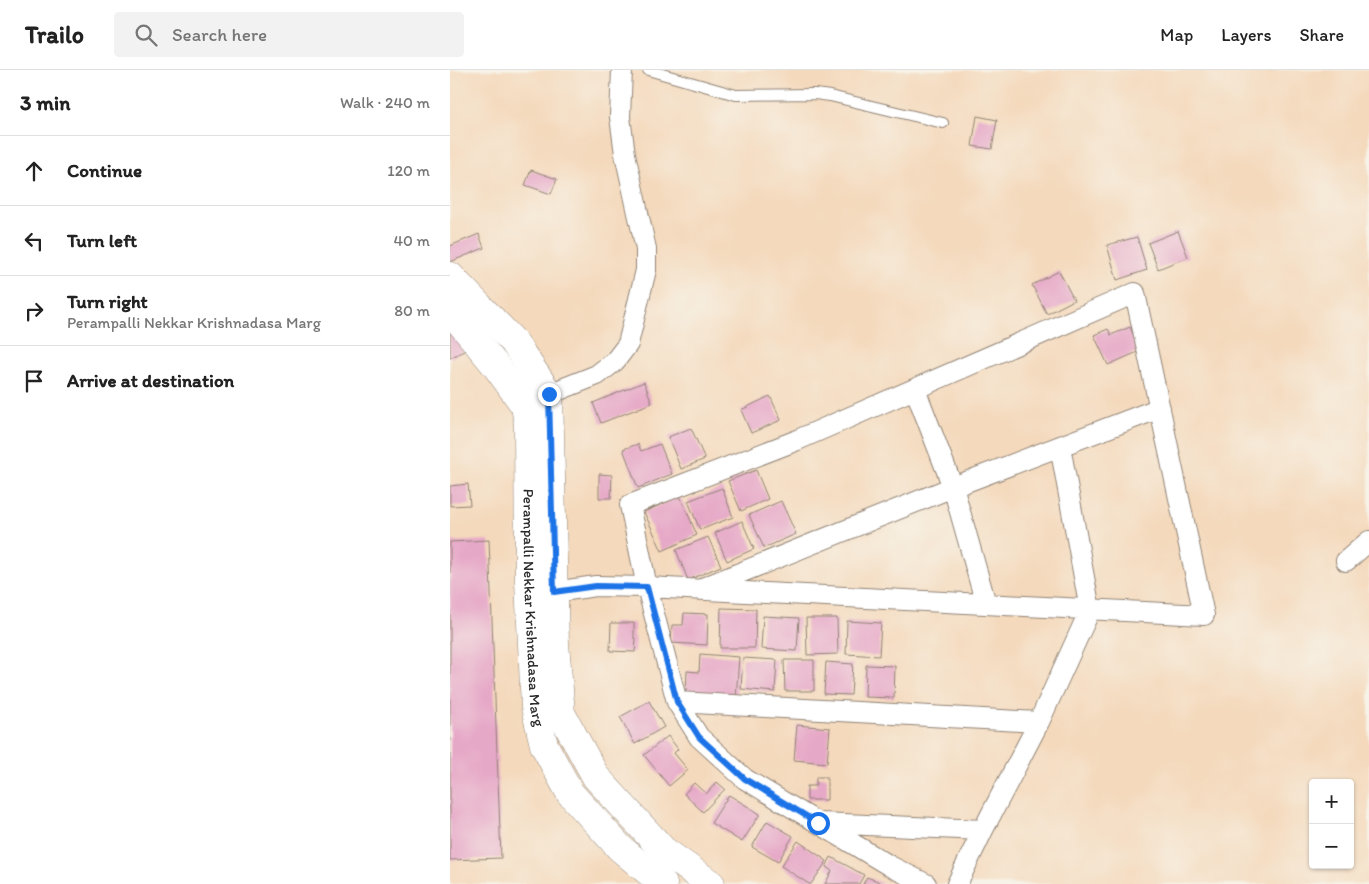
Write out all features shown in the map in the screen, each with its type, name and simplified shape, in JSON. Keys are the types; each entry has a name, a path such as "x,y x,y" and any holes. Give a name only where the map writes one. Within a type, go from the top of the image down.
{"main road":[{"path":"450,276 512,341 549,394"},
{"name":"Perampalli Nekkar Krishnadasa Marg","path":"450,310 497,367 525,406 528,424 529,581 534,707 544,745 570,793 620,848 663,884"},
{"name":"Perampalli Nekkar Krishnadasa Marg","path":"549,394 555,644 561,713 596,777 663,850 712,884"}],"street":[{"path":"549,394 597,375 615,361 628,344 646,270 646,249 625,154 620,117 622,70"},
{"path":"554,592 596,586 647,587 1204,616 1135,293 795,441 630,505 647,587 677,702 699,737 745,779 890,866 926,884"},
{"path":"915,389 953,487 986,604"},
{"path":"698,590 953,487 1160,408"},
{"path":"957,884 1039,722 1090,610 1060,446"},
{"path":"1346,561 1369,541"},
{"path":"677,702 1039,722"},
{"path":"818,823 983,830"}],"lane":[{"path":"648,70 736,95 815,94 830,96 943,124"}],"building":[{"path":"977,116 997,120 992,149 972,146"},
{"path":"531,170 557,179 551,194 525,185"},
{"path":"1178,231 1188,257 1158,269 1148,243"},
{"path":"479,234 484,248 450,262 450,246"},
{"path":"1137,237 1147,270 1117,280 1107,245"},
{"path":"1059,271 1074,300 1047,314 1032,285"},
{"path":"450,303 472,347 450,358"},
{"path":"1130,327 1140,351 1108,365 1094,335 1108,329 1111,335"},
{"path":"644,382 652,403 601,423 593,403"},
{"path":"770,396 781,420 751,433 741,410"},
{"path":"691,428 705,459 681,469 668,437"},
{"path":"638,444 641,451 660,444 672,474 638,488 623,449"},
{"path":"756,470 768,499 741,511 728,481"},
{"path":"599,474 612,475 611,498 599,498"},
{"path":"468,484 470,505 450,506 450,486"},
{"path":"722,488 733,517 700,530 688,501"},
{"path":"680,496 697,535 662,551 644,512"},
{"path":"781,501 796,534 764,548 749,515"},
{"path":"742,521 754,549 727,561 715,533"},
{"path":"708,537 721,566 688,580 676,550"},
{"path":"489,540 501,858 450,860 450,542"},
{"path":"721,608 756,609 755,648 720,648"},
{"path":"684,613 708,614 707,645 671,643 672,625 683,625"},
{"path":"763,616 799,618 797,651 761,649"},
{"path":"806,618 837,618 838,654 807,655"},
{"path":"847,621 881,623 879,656 846,654"},
{"path":"611,623 634,623 635,652 610,651"},
{"path":"700,654 739,657 736,698 686,694 687,671 699,672"},
{"path":"743,658 777,660 775,692 741,689"},
{"path":"784,660 814,660 814,691 785,691"},
{"path":"826,662 853,664 851,695 824,694"},
{"path":"866,665 895,666 894,698 865,697"},
{"path":"649,701 664,727 635,744 620,717"},
{"path":"797,725 830,728 827,763 794,760"},
{"path":"668,736 678,749 674,753 688,770 669,786 644,755"},
{"path":"816,777 827,777 827,800 807,800 807,786 816,786"},
{"path":"717,782 725,789 703,812 684,794 694,783 706,794"},
{"path":"729,795 760,814 742,842 711,823"},
{"path":"767,821 793,836 778,862 752,847"},
{"path":"798,841 827,861 811,884 781,866"},
{"path":"831,857 864,875 859,884 825,884 832,871 826,867"},
{"path":"867,877 884,884 863,884"}],"route":[{"path":"549,394 554,592 596,586 647,587 677,702 699,737 745,779 818,823"}]}
